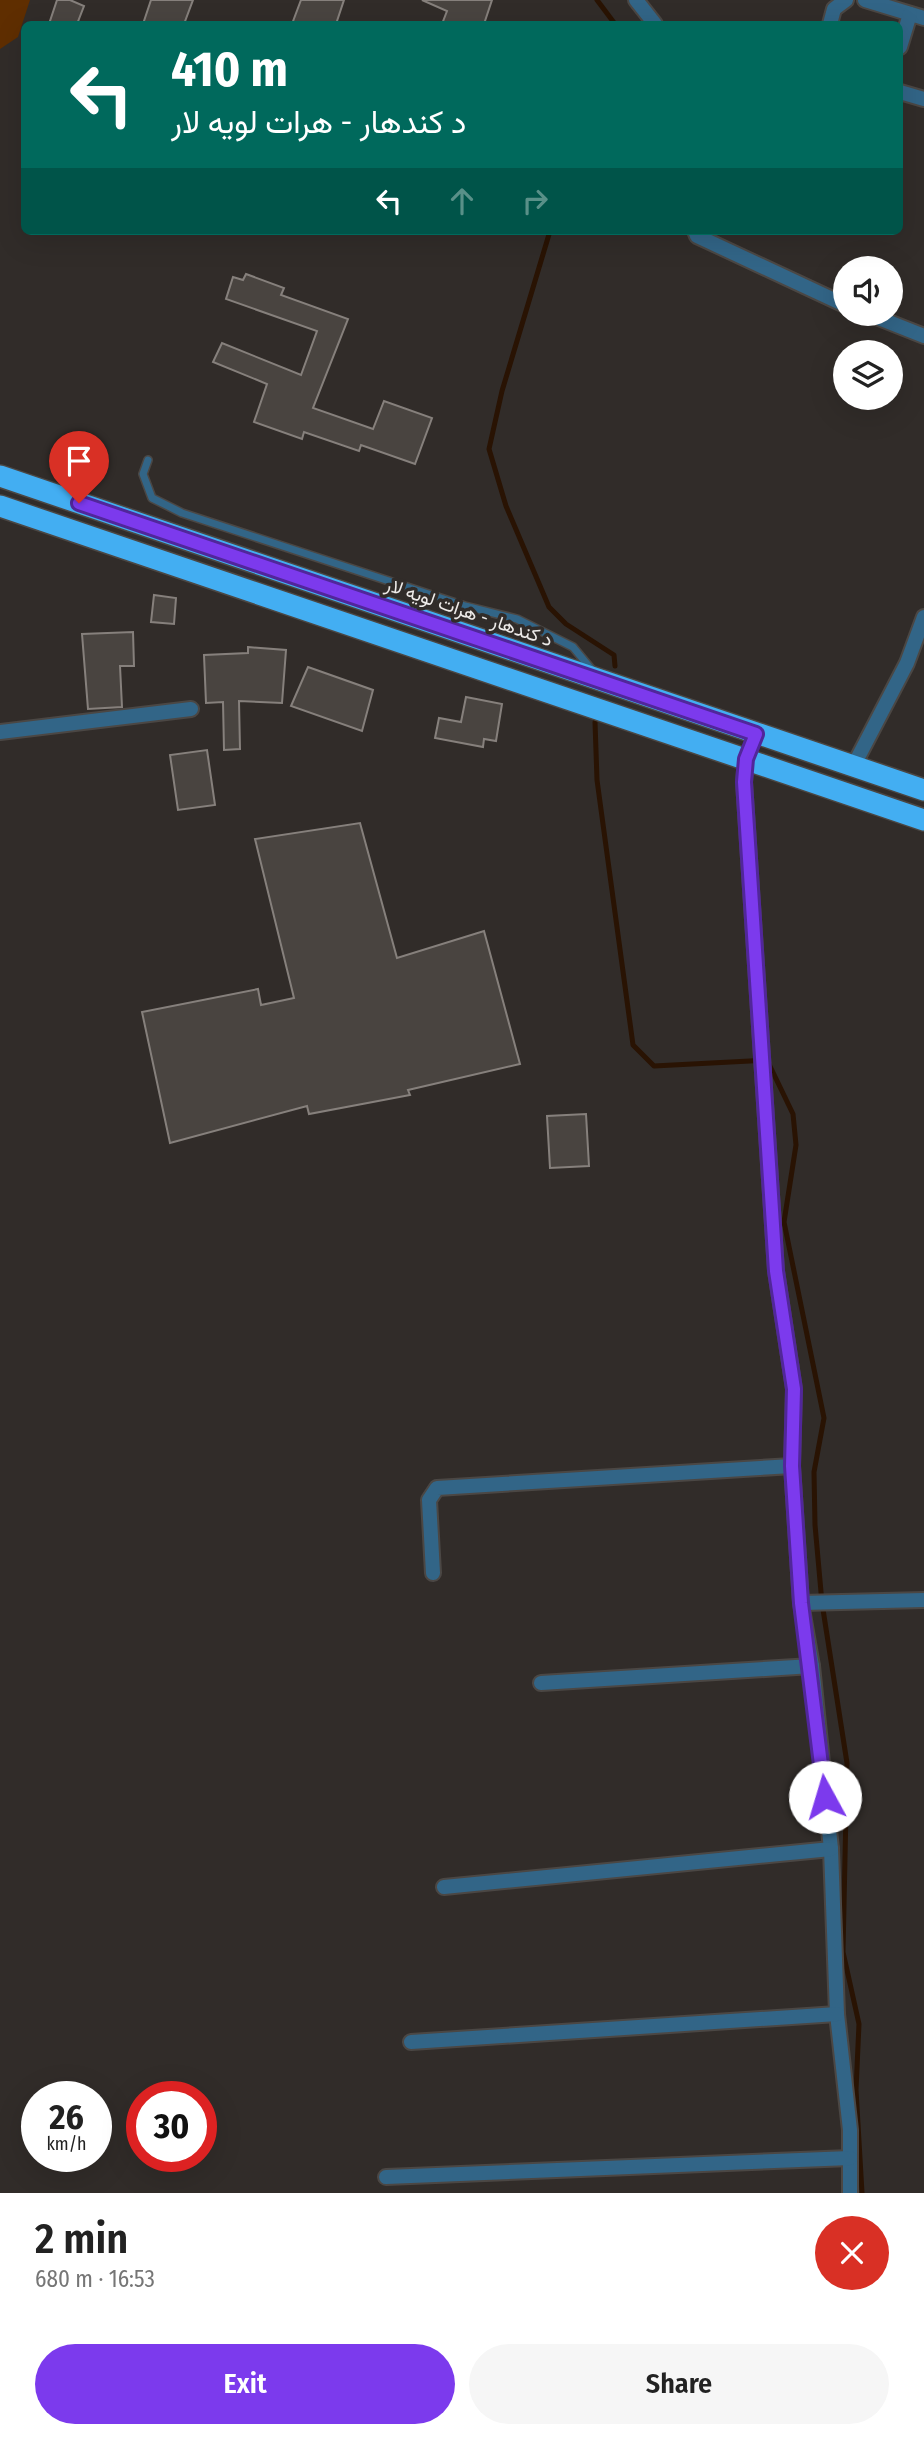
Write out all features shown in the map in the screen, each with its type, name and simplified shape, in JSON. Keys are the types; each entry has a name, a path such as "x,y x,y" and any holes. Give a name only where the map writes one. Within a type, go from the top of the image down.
{"highway":[{"name":"د کندهار - هرات لويه لار","path":"0,475 924,790"},
{"path":"0,506 924,820"},
{"path":"125,548 132,521"},
{"path":"746,759 756,734"}],"street":[{"path":"636,0 653,21"},
{"path":"831,21 834,9 846,0"},
{"path":"865,0 917,16 903,42"},
{"path":"903,93 924,99"},
{"path":"700,235 709,242 833,299"},
{"path":"899,326 924,336"},
{"path":"853,766 908,663 924,617"},
{"path":"0,732 191,709"},
{"path":"746,759 744,782 776,1271 794,1389 792,1466 814,1602 811,1667 831,1849 837,2014 850,2158 850,2193"},
{"path":"433,1573 429,1500 437,1488 792,1466"},
{"path":"814,1602 924,1600"},
{"path":"541,1683 811,1667"},
{"path":"444,1887 831,1849"},
{"path":"411,2042 837,2014"},
{"path":"386,2177 850,2158"}],"lane":[{"path":"148,460 143,474 152,498 162,503 183,513 374,577 517,619 573,647 602,682"}],"shaded area":[{"path":"0,0 30,0 18,37 0,49"}],"building":[{"path":"57,0 70,0 84,6 78,21 50,21"},
{"path":"151,0 193,0 185,21 144,21"},
{"path":"301,0 344,0 337,21 293,21"},
{"path":"422,0 492,0 485,21 443,21 447,11"},
{"path":"246,274 284,288 281,295 348,319 313,408 373,429 384,401 432,418 415,464 361,445 359,451 304,432 302,439 254,422 267,384 213,362 222,343 301,375 317,331 226,299 233,277 243,280"},
{"path":"154,595 176,598 174,624 151,622"},
{"path":"133,632 134,666 120,666 122,707 88,709 82,634"},
{"path":"248,647 286,650 282,703 239,701 240,749 224,750 223,702 206,703 204,655 248,653"},
{"path":"308,667 373,690 362,731 291,706"},
{"path":"466,697 502,704 496,741 484,739 483,747 435,738 439,718 461,722"},
{"path":"207,750 215,805 178,810 170,755"},
{"path":"360,823 397,958 484,931 520,1064 408,1090 410,1095 309,1114 307,1106 170,1143 142,1012 258,989 261,1005 294,998 255,839"},
{"path":"586,1114 589,1166 550,1168 547,1116"}],"waterway":[{"path":"597,0 613,21"},
{"path":"549,235 502,391 489,449 506,506 549,607 566,624 614,655 615,666"},
{"path":"595,722 597,780 633,1045 654,1066 767,1060 793,1114 796,1145 784,1222 824,1418 814,1472 815,1525 822,1603 847,1763 843,1952 859,2024 856,2090 862,2193"}],"route":[{"path":"79,503 756,734 746,759 744,782 761,1058 776,1271 794,1389 792,1466 801,1603 825,1797"}]}
